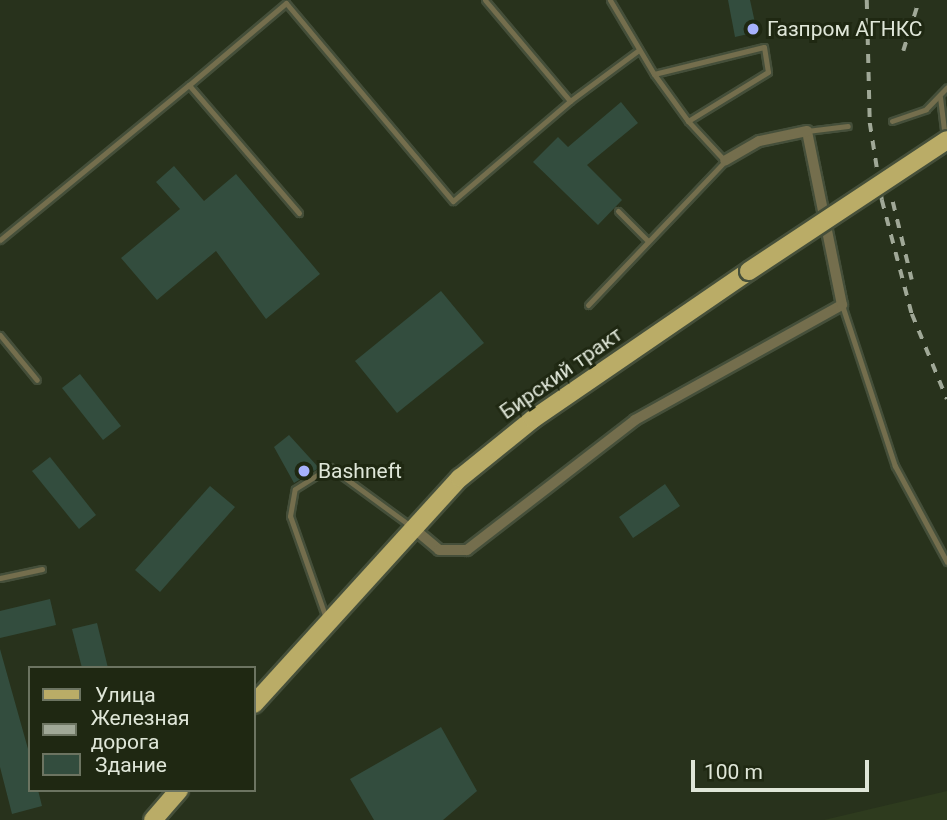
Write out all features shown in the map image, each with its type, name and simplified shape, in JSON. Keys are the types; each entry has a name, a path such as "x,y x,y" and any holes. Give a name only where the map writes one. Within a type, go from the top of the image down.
{"main road":[{"name":"Бирский тракт","path":"256,702 326,619 412,527 533,419 947,140"},
{"path":"153,820 177,792"}],"street":[{"path":"412,527 439,550 467,550 616,432 842,305 807,131 759,141 725,161"}],"lane":[{"path":"485,0 570,101"},
{"path":"588,304 725,161 688,121 654,74 610,0"},
{"path":"0,240 189,85 284,1 453,201 570,101 639,50"},
{"path":"654,74 764,47 768,72 688,121"},
{"path":"189,85 299,214"},
{"path":"892,121 940,97 947,87"},
{"path":"940,97 947,148"},
{"path":"807,131 848,126"},
{"path":"618,211 648,241"},
{"path":"842,305 895,466 947,562"},
{"path":"0,335 37,380"},
{"path":"326,619 290,516 295,489 330,467 412,527"},
{"path":"0,578 42,569"}],"shaded area":[{"path":"947,791 947,820 824,820"}],"building":[{"path":"728,0 750,0 757,32 735,37"},
{"path":"621,102 638,123 587,165 622,200 598,225 533,162 558,137 568,147"},
{"path":"174,166 204,201 236,174 320,274 266,319 216,251 157,300 121,258 180,209 156,182"},
{"path":"441,291 484,343 397,413 355,361"},
{"path":"80,374 121,426 103,440 62,388"},
{"path":"289,435 319,468 294,483 274,447"},
{"path":"50,457 96,515 79,529 32,471"},
{"path":"665,484 680,506 633,538 619,517"},
{"path":"210,486 235,507 160,592 135,570"},
{"path":"50,599 56,625 0,638 0,611"},
{"path":"97,623 108,666 81,666 72,629"},
{"path":"0,649 28,749 28,792 38,792 42,806 12,814 0,767"},
{"path":"441,727 477,791 443,820 374,820 350,779"}],"railway":[{"path":"867,0 870,123 882,200 912,314 947,399"},
{"path":"903,51 919,0"},
{"path":"893,202 912,280"}],"place":[{"name":"Газпром АГНКС","path":"753,29"},
{"name":"Bashneft","path":"304,471"}]}
